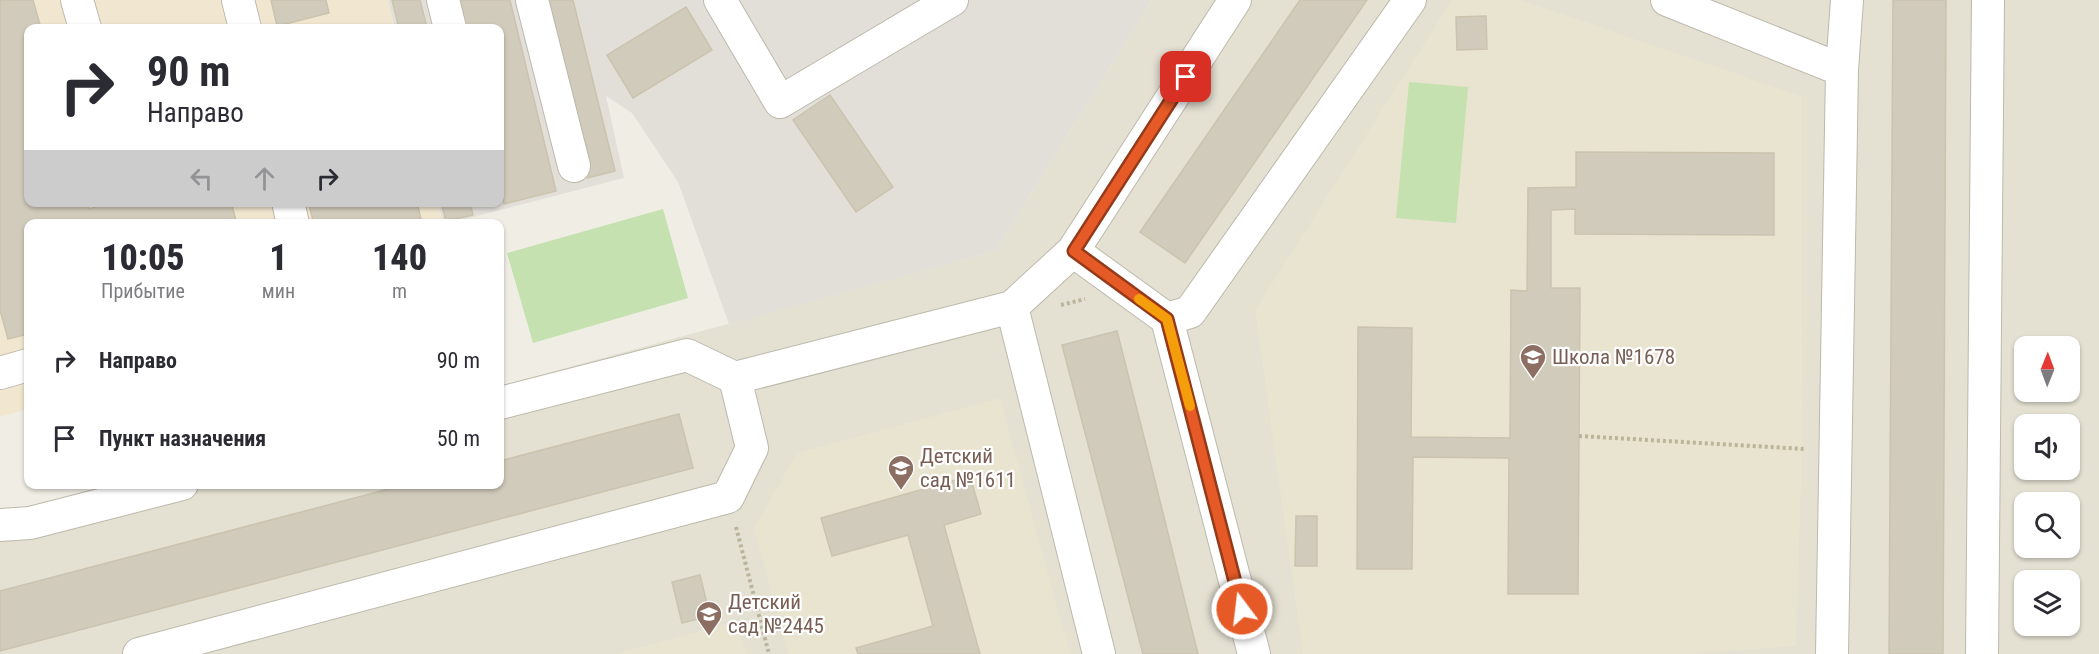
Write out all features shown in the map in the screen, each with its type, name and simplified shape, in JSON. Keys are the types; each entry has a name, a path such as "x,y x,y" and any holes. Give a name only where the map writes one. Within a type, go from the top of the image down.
{"lane":[{"path":"77,0 84,24"},
{"path":"238,0 244,24"},
{"path":"444,0 449,24"},
{"path":"532,0 574,166"},
{"path":"720,0 780,102 952,0"},
{"path":"504,402 687,355 735,378 1012,307 1074,251 1235,0"},
{"path":"1167,319 1190,312 1410,0"},
{"path":"1667,0 1842,70"},
{"path":"1833,654 1842,70 1847,0"},
{"path":"1982,654 1989,0"},
{"path":"1074,251 1167,319 1254,654"},
{"path":"1012,307 1099,654"},
{"path":"0,373 24,366"},
{"path":"139,654 728,497 752,448 735,378"},
{"path":"0,525 30,523 163,489"}],"path":[{"path":"1579,436 1836,451"},
{"path":"728,497 769,654"}],"shaded area":[{"path":"0,0 388,0 394,24 24,24 24,207 439,207 442,219 24,219 24,410 0,417"},
{"path":"388,0 1152,0 995,251 729,324 678,182 632,113 606,96 624,178 465,219 442,219 439,207 504,207 504,24 394,24"},
{"path":"1152,0 2099,0 2099,654 0,654 0,521 120,489 504,489 504,385 995,251"},
{"name":"Школа №1678","path":"1452,0 1521,0 1801,96 1802,449 1796,646 1685,654 1303,654 1255,310"},
{"name":"Детский сад №1611","path":"1000,398 1070,654 788,654 754,528 797,453"},
{"name":"Детский сад №2445","path":"737,621 746,654 615,654"}],"green space":[{"path":"1409,82 1468,87 1456,223 1396,218"},
{"path":"663,209 688,298 533,343 507,253"}],"building":[{"path":"0,0 33,0 40,24 24,24 24,207 88,207 89,209 96,207 232,207 236,219 24,219 24,335 8,339 0,310"},
{"path":"271,0 326,0 329,13 277,24"},
{"path":"392,0 420,0 426,24 398,24"},
{"path":"455,0 510,0 556,191 504,204 504,24 461,24"},
{"path":"544,0 573,0 615,171 587,178"},
{"path":"1300,0 1367,0 1185,263 1140,232"},
{"path":"1893,0 1946,0 1943,654 1889,654"},
{"path":"686,7 712,50 633,98 607,55"},
{"path":"1486,16 1487,49 1457,50 1456,17"},
{"path":"830,95 893,187 856,212 793,120"},
{"path":"1576,152 1774,153 1774,235 1575,234 1575,209 1551,210 1551,288 1580,288 1578,594 1508,594 1509,458 1413,457 1412,569 1357,569 1358,327 1412,328 1411,437 1510,438 1511,290 1527,291 1528,188 1576,187"},
{"path":"309,207 418,207 421,219 313,219"},
{"path":"442,207 471,207 473,215 445,219"},
{"path":"1117,331 1198,654 1143,654 1062,345"},
{"path":"679,414 693,468 0,651 0,591 389,489 504,489 504,460"},
{"path":"970,476 981,514 944,525 980,654 858,654 856,648 933,626 908,535 832,556 821,518"},
{"path":"1296,516 1317,516 1317,566 1295,566"},
{"path":"700,575 710,616 682,623 672,582"}],"slow traffic":[{"path":"1139,299 1167,319 1190,406"}],"place":[{"name":"Школа №1678","path":"1533,380"},
{"name":"Детский сад №1611","path":"901,491"},
{"name":"Детский сад №2445","path":"709,637"}],"route":[{"path":"1186,77 1074,251 1167,319 1242,609"}]}
